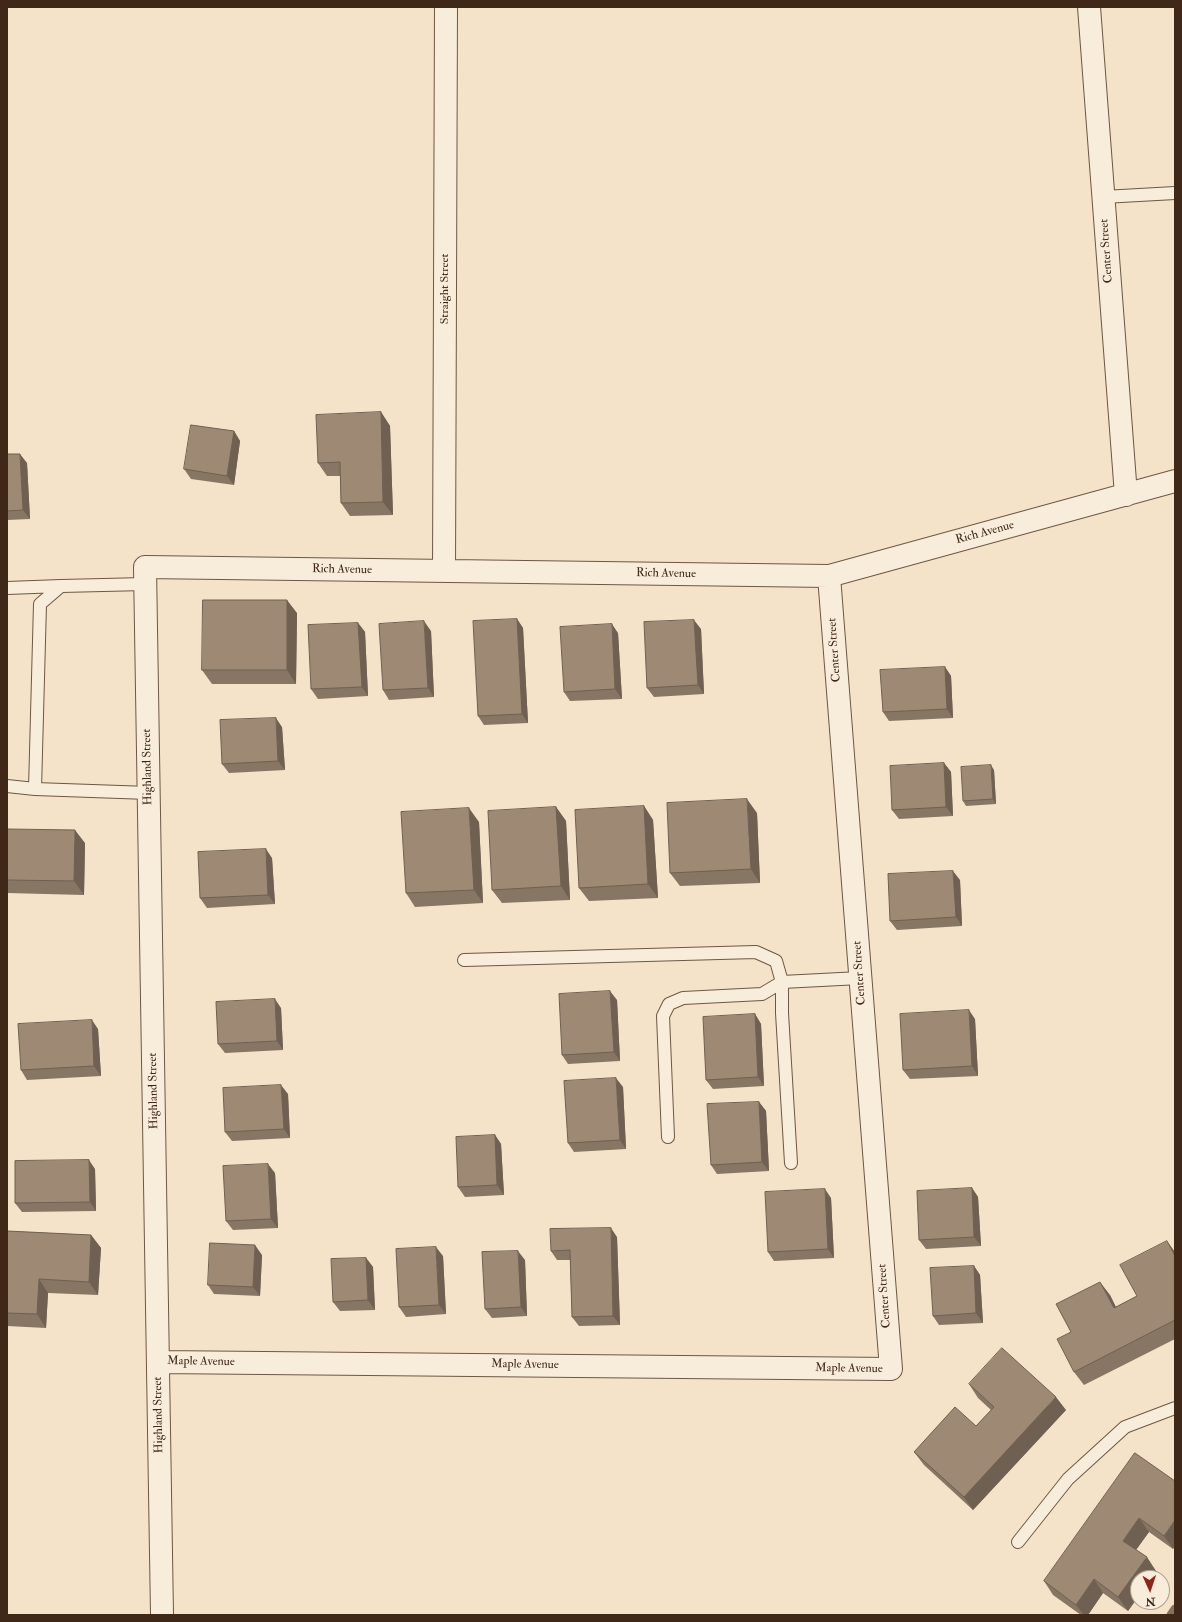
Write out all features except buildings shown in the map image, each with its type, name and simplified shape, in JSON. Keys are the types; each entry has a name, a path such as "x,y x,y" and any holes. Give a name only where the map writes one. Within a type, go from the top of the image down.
{"street":[{"name":"Straight Street","path":"444,571 446,7"},
{"name":"Center Street","path":"1089,7 1126,495"},
{"name":"Rich Avenue","path":"145,575 444,571 829,576 1175,481"},
{"name":"Highland Street","path":"145,575 162,1615"},
{"name":"Center Street","path":"829,576 891,1369"},
{"name":"Maple Avenue","path":"159,1362 891,1369"}],"lane":[{"path":"1103,197 1175,193"},
{"path":"7,588 61,586 145,575"},
{"path":"35,789 40,604 61,586"},
{"path":"7,786 35,789 149,793"},
{"path":"464,960 756,952 776,961 782,982 782,1013 791,1163"},
{"path":"668,1137 663,1016 669,1004 682,998 762,994 782,982 860,978"},
{"path":"1018,1542 1068,1479 1125,1427 1175,1408"}],"waterway":[{"path":"1171,1615 1175,1609"}]}
